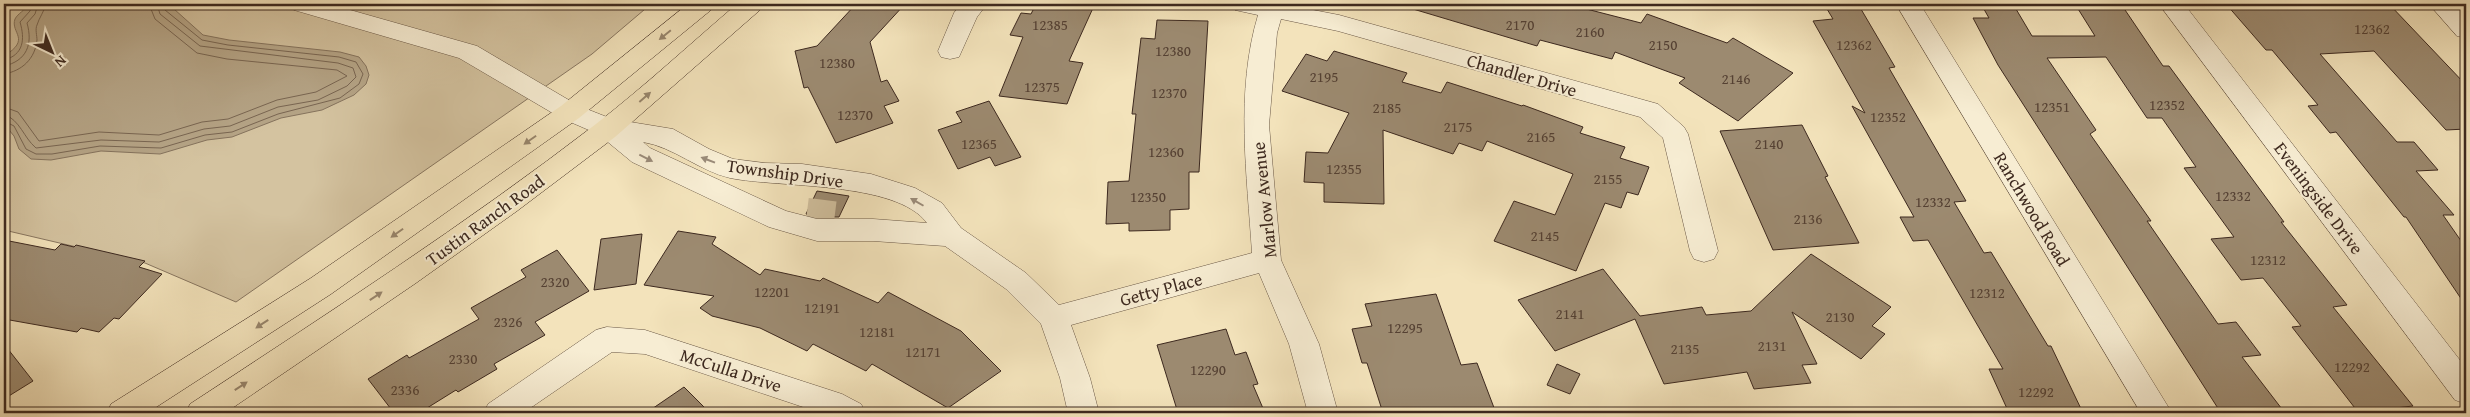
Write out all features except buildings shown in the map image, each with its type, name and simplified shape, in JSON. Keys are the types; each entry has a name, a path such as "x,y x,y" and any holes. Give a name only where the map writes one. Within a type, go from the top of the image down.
{"main road":[{"path":"122,413 321,286 570,112 703,4"},
{"name":"Tustin Ranch Road","path":"201,413 464,236 608,128 752,4"}],"street":[{"path":"302,4 468,52 570,112"},
{"path":"950,51 966,13 974,4"},
{"name":"Chandler Drive","path":"1243,4 1347,25 1650,110 1675,134 1704,251"},
{"name":"Ranchwood Road","path":"1908,4 2157,413"},
{"name":"Eveningside Drive","path":"2171,4 2466,391"},
{"path":"2441,4 2466,30"},
{"name":"Marlow Avenue","path":"1272,9 1265,33 1256,125 1267,260 1304,344 1322,413"},
{"name":"Township Drive","path":"570,112 608,128 664,136 700,156 730,168 765,173 802,174 871,184 897,192 932,210 951,236 1016,281 1054,318 1075,378 1083,413"},
{"name":"Township Drive","path":"608,128 640,155 779,220 817,230 951,236"},
{"name":"Township Drive","path":"779,220 807,212"},
{"name":"Township Drive","path":"839,216 862,231"},
{"name":"Getty Place","path":"1054,318 1267,260"},
{"name":"McCulla Drive","path":"499,413 608,339 645,342 842,406 850,413"}],"shaded area":[{"path":"4,4 651,4 592,54 236,302 145,263 4,230"}],"water":[{"path":"28,4 164,4 174,9 203,35 229,40 340,52 359,57 366,66 369,75 366,84 354,95 322,110 281,118 232,137 207,140 160,154 101,151 51,160 31,159 19,149 14,136 4,124 4,56 17,45 18,36 14,24 15,19"}],"tunnel":[{"path":"807,212 839,216"}]}
